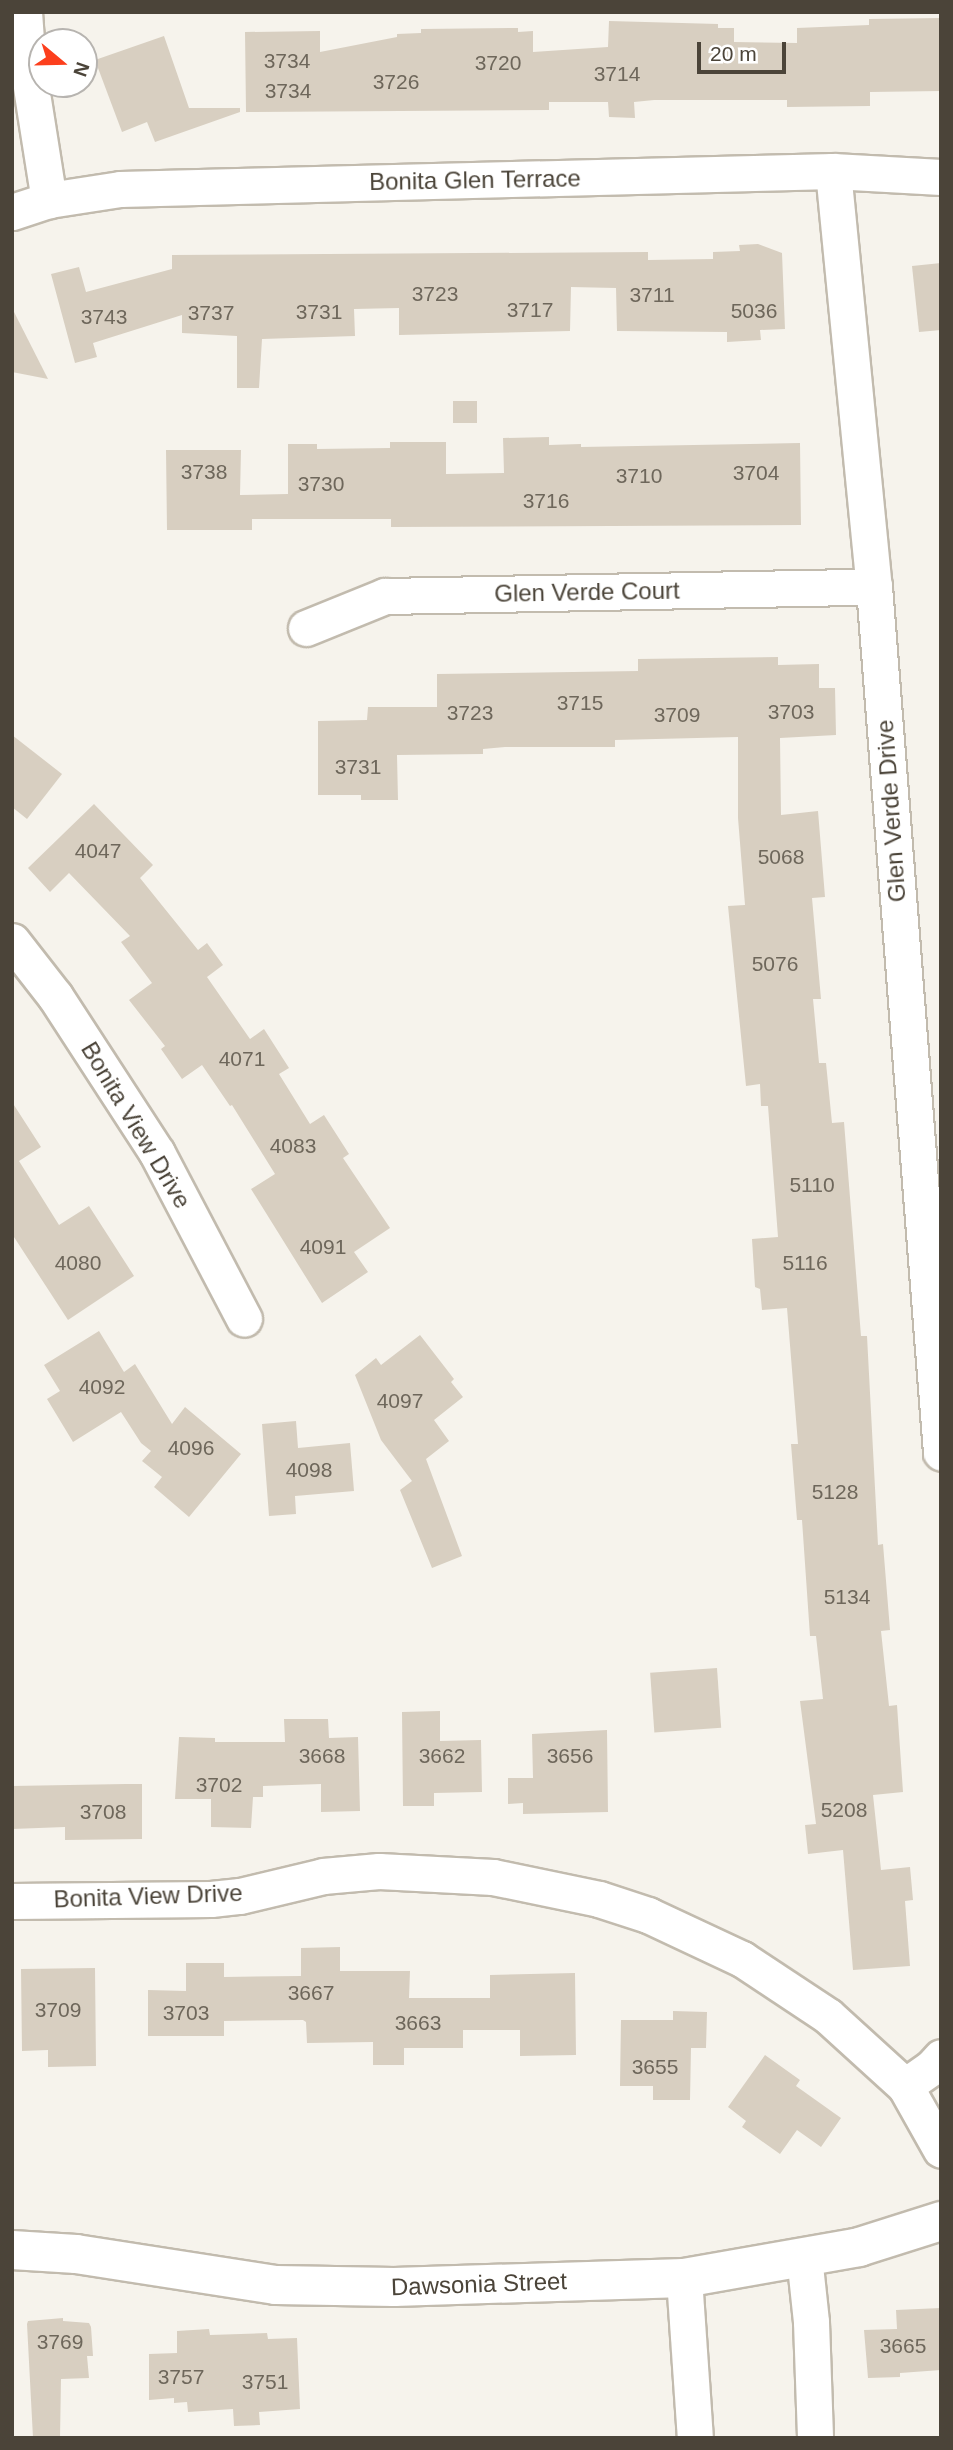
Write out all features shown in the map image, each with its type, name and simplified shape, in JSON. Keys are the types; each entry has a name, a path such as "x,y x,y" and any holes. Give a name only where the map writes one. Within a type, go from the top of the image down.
{"street":[{"path":"24,12 27,68 49,200"},
{"name":"Bonita Glen Terrace","path":"12,212 49,200 120,189 833,171 941,177"},
{"name":"Glen Verde Drive","path":"833,171 874,587 941,1452"},
{"name":"Glen Verde Court","path":"306,628 385,596 874,587"},
{"name":"Bonita View Drive","path":"12,941 67,1013 157,1153 244,1319"},
{"name":"Bonita View Drive","path":"12,1901 211,1899 240,1896 323,1876 379,1871 447,1873 549,1886 648,1915 742,1959 828,2016 905,2086 941,2150"},
{"path":"905,2086 932,2067 941,2057"},
{"name":"Dawsonia Street","path":"12,2250 76,2254 276,2285 394,2287 684,2278 859,2247 941,2221"},
{"path":"804,2256 811,2322 815,2438"},
{"path":"684,2278 695,2438"}],"building":[{"path":"941,18 941,91 870,92 870,106 787,107 787,100 654,100 634,102 635,118 609,117 608,102 549,102 549,110 246,112 245,32 320,31 320,52 397,37 397,34 421,33 421,29 518,28 518,32 533,31 533,52 608,47 609,21 718,24 718,28 734,28 734,42 797,43 797,28 869,25 869,19"},
{"path":"164,36 189,108 240,108 240,112 155,142 147,122 122,132 98,68 98,59"},
{"path":"758,244 782,253 785,329 760,330 761,340 727,342 727,332 617,331 616,288 571,287 570,331 399,335 399,308 354,309 355,336 262,339 259,388 237,388 237,336 182,333 182,315 93,343 97,357 75,363 51,274 79,267 86,292 172,269 172,255 648,252 648,260 713,259 713,252 740,251 739,245"},
{"path":"941,263 941,330 919,332 912,266"},
{"path":"12,308 48,379 12,372"},
{"path":"453,401 477,401 477,423 453,423"},
{"path":"549,437 549,445 581,444 581,447 800,443 801,525 391,527 391,519 252,519 252,530 167,530 166,450 241,450 240,495 288,494 288,444 317,444 317,449 390,448 390,442 446,442 446,474 504,473 503,438"},
{"path":"778,657 778,665 819,664 819,688 835,688 836,735 780,738 781,815 818,811 825,897 812,898 821,999 813,999 819,1063 826,1063 832,1123 844,1122 861,1336 867,1336 878,1545 883,1544 890,1630 881,1631 889,1706 897,1705 903,1792 873,1795 881,1870 910,1867 913,1900 905,1901 910,1966 853,1970 843,1850 808,1854 805,1825 816,1824 800,1701 823,1699 816,1636 810,1636 802,1520 797,1520 791,1444 798,1444 787,1308 762,1310 760,1289 755,1287 752,1239 778,1237 768,1106 761,1106 760,1084 746,1086 728,906 745,905 738,818 738,737 615,740 615,747 505,747 483,749 483,754 397,755 398,800 361,800 361,795 318,795 318,721 367,720 368,707 437,707 437,674 638,671 638,659"},
{"path":"12,735 62,774 27,819 12,807"},
{"path":"94,804 153,865 140,878 198,950 207,943 223,965 207,977 250,1039 264,1029 289,1068 279,1074 310,1124 324,1115 349,1154 343,1158 390,1228 354,1252 368,1272 322,1303 251,1189 275,1174 232,1105 230,1106 202,1065 182,1079 161,1049 165,1046 129,1000 152,983 121,942 130,936 69,873 50,892 28,868"},
{"path":"12,1102 41,1147 19,1161 59,1225 89,1206 134,1276 68,1320 12,1234"},
{"path":"99,1331 124,1372 135,1364 172,1424 185,1407 241,1454 189,1517 154,1487 162,1477 142,1461 151,1451 141,1443 121,1412 73,1442 47,1399 60,1391 44,1365"},
{"path":"420,1335 454,1379 451,1382 463,1397 434,1420 449,1441 426,1459 462,1556 432,1568 400,1490 412,1481 381,1440 355,1375 376,1358 381,1365"},
{"path":"296,1421 298,1448 350,1443 354,1491 295,1496 296,1514 269,1516 262,1424"},
{"path":"717,1668 721,1728 654,1733 650,1673"},
{"path":"440,1711 440,1741 481,1740 482,1792 434,1793 434,1806 403,1806 402,1712"},
{"path":"284,1719 328,1719 329,1738 358,1737 360,1811 321,1812 321,1784 263,1786 263,1797 253,1797 251,1828 211,1827 211,1799 175,1799 179,1737 215,1738 215,1742 285,1742"},
{"path":"607,1730 608,1812 523,1814 523,1803 508,1804 508,1778 533,1778 532,1734"},
{"path":"142,1784 142,1839 65,1840 65,1827 12,1829 12,1786"},
{"path":"340,1947 340,1971 410,1971 409,1998 490,1998 490,1975 575,1973 576,2055 520,2056 520,2030 463,2030 463,2048 404,2048 404,2065 373,2065 373,2042 307,2043 306,2022 303,2020 224,2021 224,2036 148,2036 148,1990 186,1991 186,1963 224,1963 224,1977 301,1976 301,1948"},
{"path":"95,1968 96,2066 48,2067 48,2050 22,2051 21,1969"},
{"path":"673,2011 707,2012 706,2048 691,2048 690,2100 653,2100 653,2086 620,2086 621,2020 673,2020"},
{"path":"765,2055 800,2080 796,2086 841,2118 821,2147 797,2130 780,2154 742,2127 746,2121 728,2107"},
{"path":"941,2308 941,2370 900,2373 900,2377 868,2378 864,2330 897,2329 896,2310"},
{"path":"63,2318 63,2321 89,2323 91,2327 93,2356 87,2356 89,2378 61,2379 60,2438 33,2438 27,2324 28,2321"},
{"path":"209,2329 210,2335 267,2333 268,2339 297,2338 300,2409 259,2412 260,2425 234,2426 233,2409 188,2412 187,2402 174,2403 174,2398 149,2400 149,2354 177,2353 177,2331"}]}
